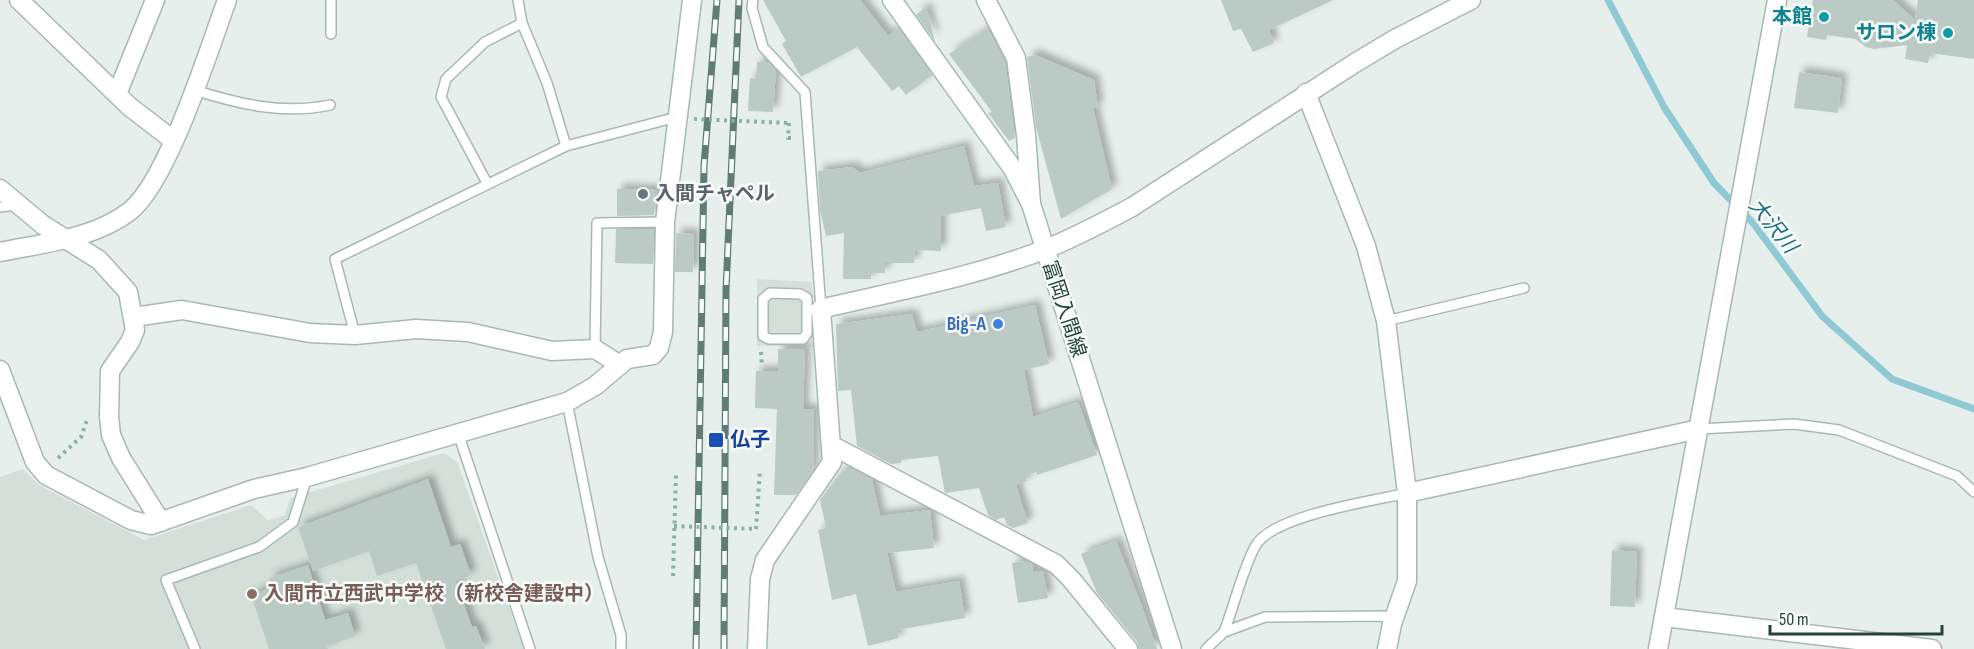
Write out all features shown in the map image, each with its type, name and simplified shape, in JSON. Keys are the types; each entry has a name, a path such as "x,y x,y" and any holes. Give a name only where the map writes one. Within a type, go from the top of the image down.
{"street":[{"path":"19,0 130,107 173,140"},
{"path":"117,94 155,0"},
{"path":"0,252 68,239 129,212 144,198 173,140 194,90 227,0"},
{"path":"0,370 35,462 43,472 131,520 151,525 254,489 307,477 567,402 595,386 627,359 653,355 659,348 663,332 665,222 686,118 692,0"},
{"name":"富岡入間線","path":"892,0 1013,169 1031,204 1172,649"},
{"path":"986,0 1016,58 1026,135 1031,204"},
{"path":"757,649 760,579 765,560 832,462 814,309 939,281 1045,249 1132,207 1306,93 1395,39 1471,0"},
{"path":"1658,649 1778,0"},
{"path":"1306,93 1366,246 1386,321 1407,493 1407,581 1392,624 1387,649"},
{"path":"0,189 8,206 68,239 99,260 128,292 135,330 111,371 109,417 111,435 121,458 160,522"},
{"path":"134,317 182,310 310,333 355,335 416,329 468,332 552,351 595,349 620,365"},
{"path":"1407,493 1698,429"},
{"path":"831,445 1056,564 1128,649"},
{"path":"1664,617 1932,649"}],"lane":[{"path":"331,34 332,0"},
{"path":"518,0 522,23 547,83 566,146"},
{"path":"753,0 752,8 763,47 805,92 814,309 803,339 770,339 763,336 763,299 767,294 804,295 814,309"},
{"path":"487,183 441,97 446,79 485,42 522,23"},
{"path":"194,90 247,106 306,109 330,105"},
{"path":"355,335 335,259 566,146 686,118"},
{"path":"595,349 597,223 665,222"},
{"path":"1386,321 1524,288"},
{"path":"567,402 598,556 621,635 621,649"},
{"path":"1698,429 1794,424 1839,430 1957,476 1974,492"},
{"path":"458,434 530,649"},
{"path":"195,649 166,580 259,548 293,522 307,477"},
{"path":"1224,632 1256,543 1276,527 1305,516 1407,493"},
{"path":"1206,649 1224,632 1265,617 1384,616 1392,624"}],"path":[{"path":"686,118 789,123 788,138"},
{"path":"43,472 81,437 92,406"},
{"path":"674,525 756,529 760,470"},
{"path":"673,576 676,474"}],"shaded area":[{"path":"757,279 812,282 815,347 757,346"},
{"name":"入間市立西武中学校（新校舎建設中）","path":"444,453 457,462 524,649 0,649 0,477 23,469 39,485 144,540 251,505 268,520 285,515 290,498"}],"building":[{"path":"763,0 860,0 888,36 899,28 932,75 906,95 899,86 892,91 857,47 801,77 782,44 786,41"},
{"path":"1221,0 1333,0 1269,30 1274,43 1253,52 1241,29 1233,31"},
{"path":"1813,0 1893,0 1915,20 1918,0 1974,0 1974,59 1930,53 1928,63 1905,59 1907,45 1874,49 1866,47 1855,39 1827,35 1826,40 1807,37"},
{"path":"926,7 935,41 916,15"},
{"path":"988,29 1005,61 1015,138 1009,141 988,113 992,112 949,54"},
{"path":"1035,55 1094,80 1098,107 1093,108 1112,189 1061,219 1036,127 1027,57"},
{"path":"757,62 768,62 776,70 773,112 748,111 750,78 756,79"},
{"path":"1799,72 1842,78 1838,113 1794,108"},
{"path":"964,146 974,186 998,183 1006,227 986,231 981,208 941,216 941,251 915,250 914,263 885,263 885,273 871,273 871,279 843,279 844,233 826,236 820,210 818,171 852,167 860,173"},
{"path":"617,189 657,190 654,215 617,216"},
{"path":"616,229 654,229 653,264 615,263"},
{"path":"676,233 694,234 693,272 675,272"},
{"path":"1035,305 1049,364 1024,370 1033,417 1078,402 1097,455 1037,475 1036,472 1026,475 1027,481 1016,485 1028,523 1013,528 1007,525 1004,517 996,520 988,515 979,488 945,493 938,456 901,460 901,463 891,464 857,446 851,390 838,391 836,324 912,314 917,332"},
{"path":"778,349 805,350 803,409 814,409 813,470 796,495 774,495 777,409 755,408 756,371 778,371"},
{"path":"853,469 872,479 880,516 930,510 934,548 887,553 896,592 959,581 965,618 897,630 899,638 868,646 856,594 832,600 818,530 826,528 820,500 842,471"},
{"path":"428,479 451,547 460,544 471,575 456,581 472,627 476,626 485,649 446,649 416,563 377,576 369,551 313,571 298,527"},
{"path":"1116,541 1157,649 1139,649 1137,642 1097,593 1081,554"},
{"path":"1612,550 1637,552 1635,607 1610,606"},
{"path":"1026,561 1032,564 1033,572 1043,571 1048,598 1018,603 1012,563"},
{"path":"308,565 325,620 348,613 355,636 327,646 328,649 269,649 251,595 273,587 269,578"}],"waterway":[{"name":"大沢川","path":"1608,0 1664,107 1714,183 1753,223 1822,316 1892,379 1974,409"}],"railway":[{"path":"696,649 704,166 717,0"},
{"path":"724,649 726,290 739,0"}],"place":[{"name":"本館","path":"1824,17"},
{"name":"サロン棟","path":"1948,33"},
{"name":"入間チャペル","path":"643,194"},
{"name":"Big-A","path":"998,324"},
{"name":"仏子","path":"716,440"},
{"name":"入間市立西武中学校（新校舎建設中）","path":"252,594"}]}
